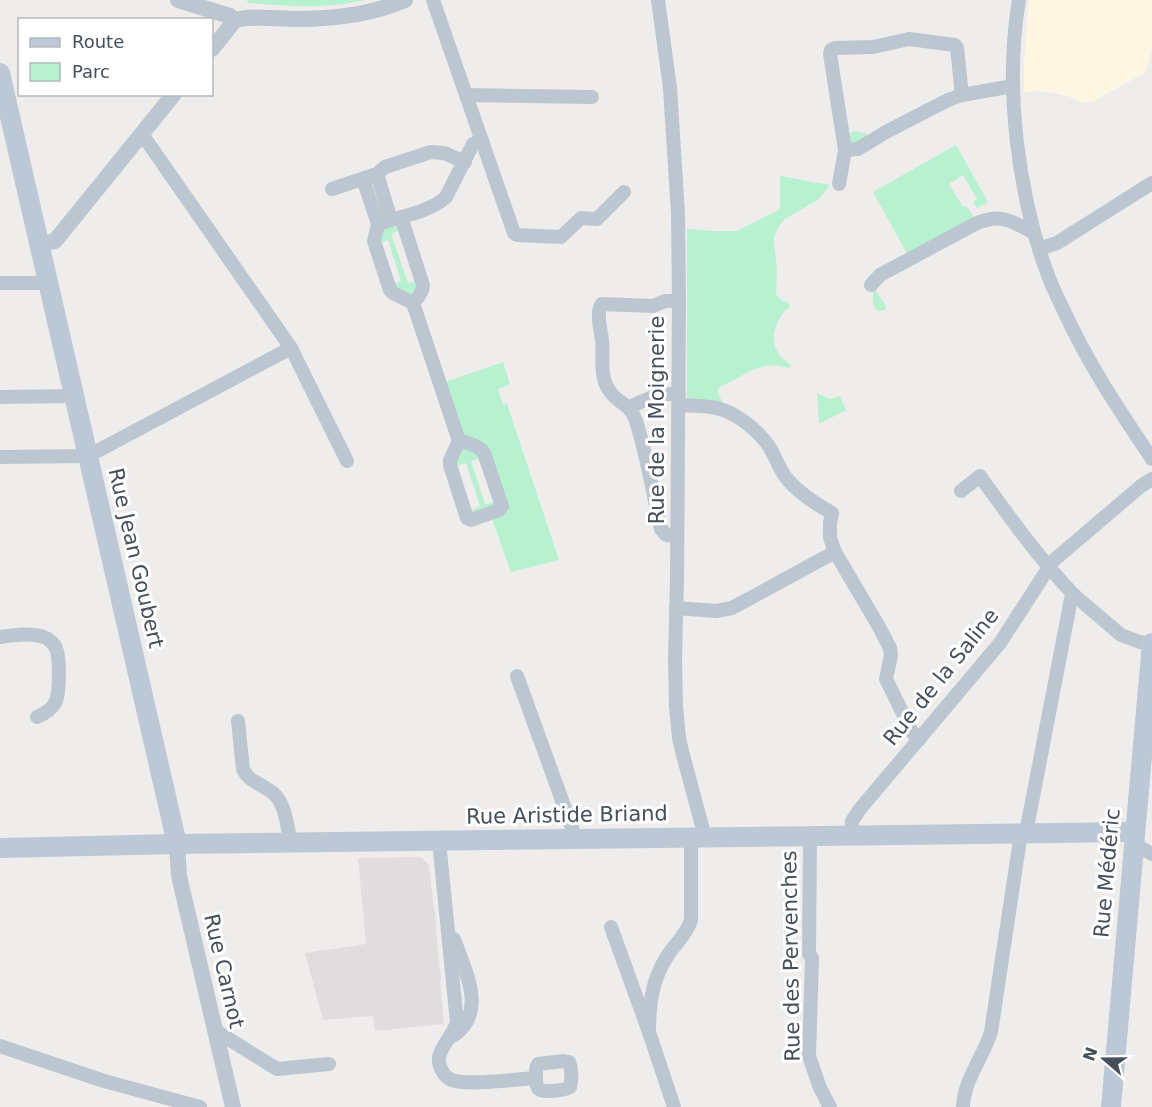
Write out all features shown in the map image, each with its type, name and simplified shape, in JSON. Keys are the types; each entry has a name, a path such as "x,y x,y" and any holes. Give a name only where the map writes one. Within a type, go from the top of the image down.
{"main road":[{"name":"Rue Jean Goubert","path":"0,73 6,124 39,244 177,844"},
{"name":"Rue Médéric","path":"1111,1107 1152,644"},
{"name":"Rue Aristide Briand","path":"0,849 177,844 1023,833 1134,838"}],"street":[{"path":"178,0 230,16 235,20"},
{"path":"213,48 235,20 250,18 296,20 355,15 405,0"},
{"path":"433,0 512,229 517,235 561,237 581,218 597,219 624,192"},
{"name":"Rue de la Moignerie","path":"649,1032 653,983 691,920 698,837 677,720 675,680 679,399 678,214 673,126 658,0"},
{"path":"1019,0 1016,14 1013,86 1019,154 1034,233 1049,280 1075,336 1101,381 1152,459"},
{"path":"839,184 845,150 831,50 879,46 909,39 955,45 962,95"},
{"path":"845,150 858,149 948,100 962,95 1013,86"},
{"path":"466,95 592,98"},
{"path":"39,244 55,241 172,96"},
{"path":"142,134 291,348 347,461"},
{"path":"459,441 482,449 502,506 499,510 471,520 467,518 450,465 459,441 413,303 390,290 375,241 390,220 440,203 446,197 473,144 482,140"},
{"path":"332,189 377,174 385,167 431,152 444,153 465,162"},
{"path":"377,174 390,220"},
{"path":"363,178 390,220 423,285 418,299 413,303"},
{"path":"1039,249 1057,243 1152,183"},
{"path":"871,285 880,275 988,219 1005,219 1034,233"},
{"path":"0,283 48,283"},
{"path":"677,536 666,535 662,530 642,441 629,406 609,392 606,384 602,365 599,314 602,304 653,306 665,301 679,301"},
{"path":"0,457 88,456 291,348"},
{"path":"629,406 660,394 728,412 759,434 770,448 786,478 813,502 832,513 830,538 835,552 890,648 891,655 886,679 912,732 919,740"},
{"path":"0,397 74,396"},
{"path":"960,491 980,476 1017,529 1048,568 1074,595 1121,635 1152,644"},
{"name":"Rue de la Saline","path":"851,835 852,822 860,809 1000,643 1053,561 1152,479"},
{"path":"676,608 716,611 732,608 835,552"},
{"path":"963,1107 969,1079 982,1056 991,1032 1023,833 1071,599 1074,595"},
{"path":"0,637 38,636 46,638 55,647 59,690 56,702 37,717"},
{"path":"517,676 576,839"},
{"path":"238,721 243,769 246,776 273,793 281,804 291,843"},
{"name":"Rue des Pervenches","path":"810,836 809,954 812,958 809,1056 820,1088 830,1107"},
{"path":"1134,838 1152,854"},
{"path":"439,841 457,1023 441,1052 439,1062 442,1071 449,1079 468,1082 536,1078"},
{"name":"Rue Carnot","path":"177,844 179,876 232,1107"},
{"path":"611,927 674,1107"},
{"path":"216,1031 277,1069 329,1064"},
{"path":"0,1046 104,1082 200,1107"}],"shaded area":[{"path":"1029,0 1152,0 1152,50 1145,73 1092,102 1082,102 1055,93 1024,92"},
{"path":"421,857 429,865 444,1024 375,1031 373,1016 323,1020 305,953 366,944 358,858"}],"green space":[{"path":"247,0 365,0 336,5 307,6 248,3"},
{"path":"852,131 866,133 870,137 851,145 848,136"},
{"path":"956,145 988,202 977,208 973,202 977,199 963,175 949,184 963,207 966,206 976,220 909,257 873,192"},
{"path":"780,176 830,185 819,199 785,219 778,227 774,237 777,268 776,294 782,301 788,302 790,307 777,323 774,343 780,356 791,365 789,368 761,367 721,386 717,390 726,408 687,401 687,229 737,231 780,209"},
{"path":"392,226 401,230 391,234 408,283 418,281 414,294 408,296 392,284 401,281 388,240 379,243 381,230"},
{"path":"875,290 886,306 885,310 878,311 873,304"},
{"path":"503,362 510,384 498,389 503,405 507,404 559,560 511,572 492,519 505,514 508,507 489,448 461,433 445,385 448,381"},
{"path":"817,393 829,399 840,396 846,410 819,424"},
{"path":"465,447 478,453 480,458 471,461 485,504 494,502 495,505 473,513 472,510 480,506 466,463 457,466 455,461 460,449"}]}
